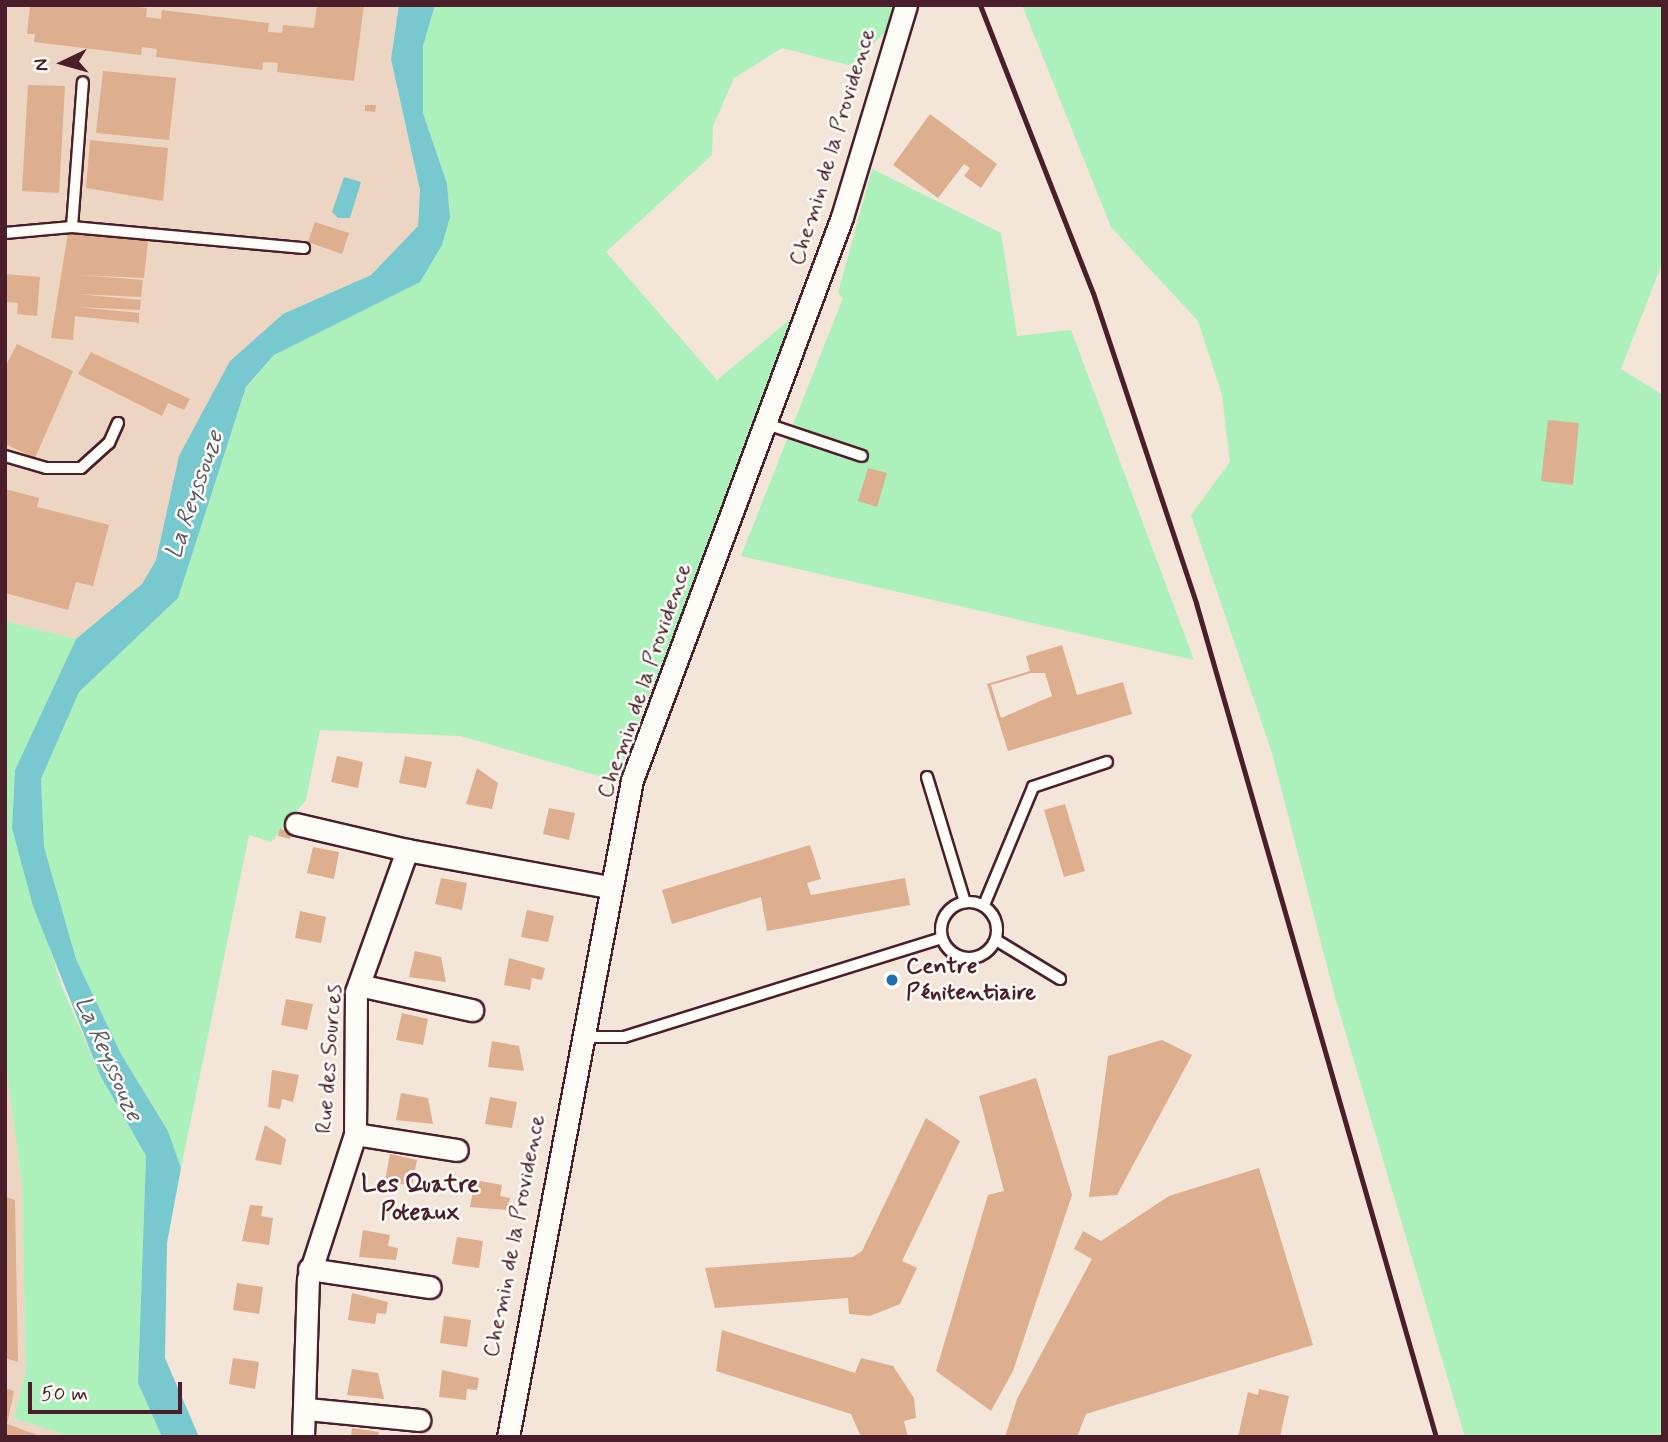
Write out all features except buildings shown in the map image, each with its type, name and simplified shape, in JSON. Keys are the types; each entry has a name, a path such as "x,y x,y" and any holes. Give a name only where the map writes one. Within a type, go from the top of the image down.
{"street":[{"name":"Chemin de la Providence","path":"508,1437 579,1037 632,780 842,217 906,5"},
{"path":"296,824 407,850 609,887"},
{"name":"Rue des Sources","path":"303,1437 307,1409 309,1269 355,1134 359,985 407,850"},
{"path":"359,985 471,1010"},
{"path":"355,1134 457,1150"},
{"path":"309,1269 430,1287"},
{"path":"307,1409 419,1420"}],"lane":[{"path":"72,227 83,82"},
{"path":"5,233 72,227 304,248"},
{"path":"5,456 46,468 81,468 109,443 118,423"},
{"path":"766,424 862,456"},
{"path":"984,905 1033,787 1107,762"},
{"path":"927,778 965,902"},
{"path":"965,902 984,905 996,920 996,940 984,954 968,958 952,952 942,938 943,919 965,902"},
{"path":"579,1037 624,1037 942,938"},
{"path":"996,940 1060,979"}],"shaded area":[{"path":"5,5 399,5 391,59 420,190 418,226 371,275 283,314 179,456 156,559 142,584 76,639 5,621"},
{"path":"5,1058 22,1185 26,1370 14,1418 71,1437 5,1437"}],"green space":[{"path":"435,5 896,5 886,31 852,66 782,48 734,78 713,126 712,155 606,252 717,380 799,312 616,781 461,736 320,730 306,800 271,842 249,835 181,1168 168,1131 121,1054 76,959 44,847 41,779 79,692 178,597 246,388 274,355 450,217 447,184 423,113 423,46"},
{"path":"1022,5 1663,5 1663,261 1621,369 1663,395 1663,1437 1465,1437 1335,997 1272,753 1191,515 1230,462 1222,395 1198,321 1111,227"},
{"path":"872,169 1001,233 1017,336 1071,330 1194,660 741,556 843,298 838,293"},
{"path":"5,621 76,639 15,770 12,828 62,987 100,1075 146,1156 138,1383 162,1437 71,1437 14,1418 26,1370 22,1185 5,1058"}],"water":[{"name":"La Reyssouze","path":"399,5 435,5 423,46 423,113 447,184 450,217 442,245 420,282 274,355 246,387 178,598 79,692 41,779 44,847 76,959 121,1054 168,1131 181,1168 167,1243 165,1358 199,1437 162,1437 138,1383 146,1156 100,1075 33,906 12,828 15,770 76,639 142,584 156,560 179,456 230,361 283,314 371,275 418,226 420,190 391,59"},
{"path":"344,177 361,182 350,218 338,218 332,212"}],"railway":[{"path":"980,5 1093,293 1196,603 1436,1437"}],"place":[{"name":"Centre Pénitentiaire","path":"892,980"}],"district":[{"name":"Les Quatre Poteaux","path":"420,1199"}]}
